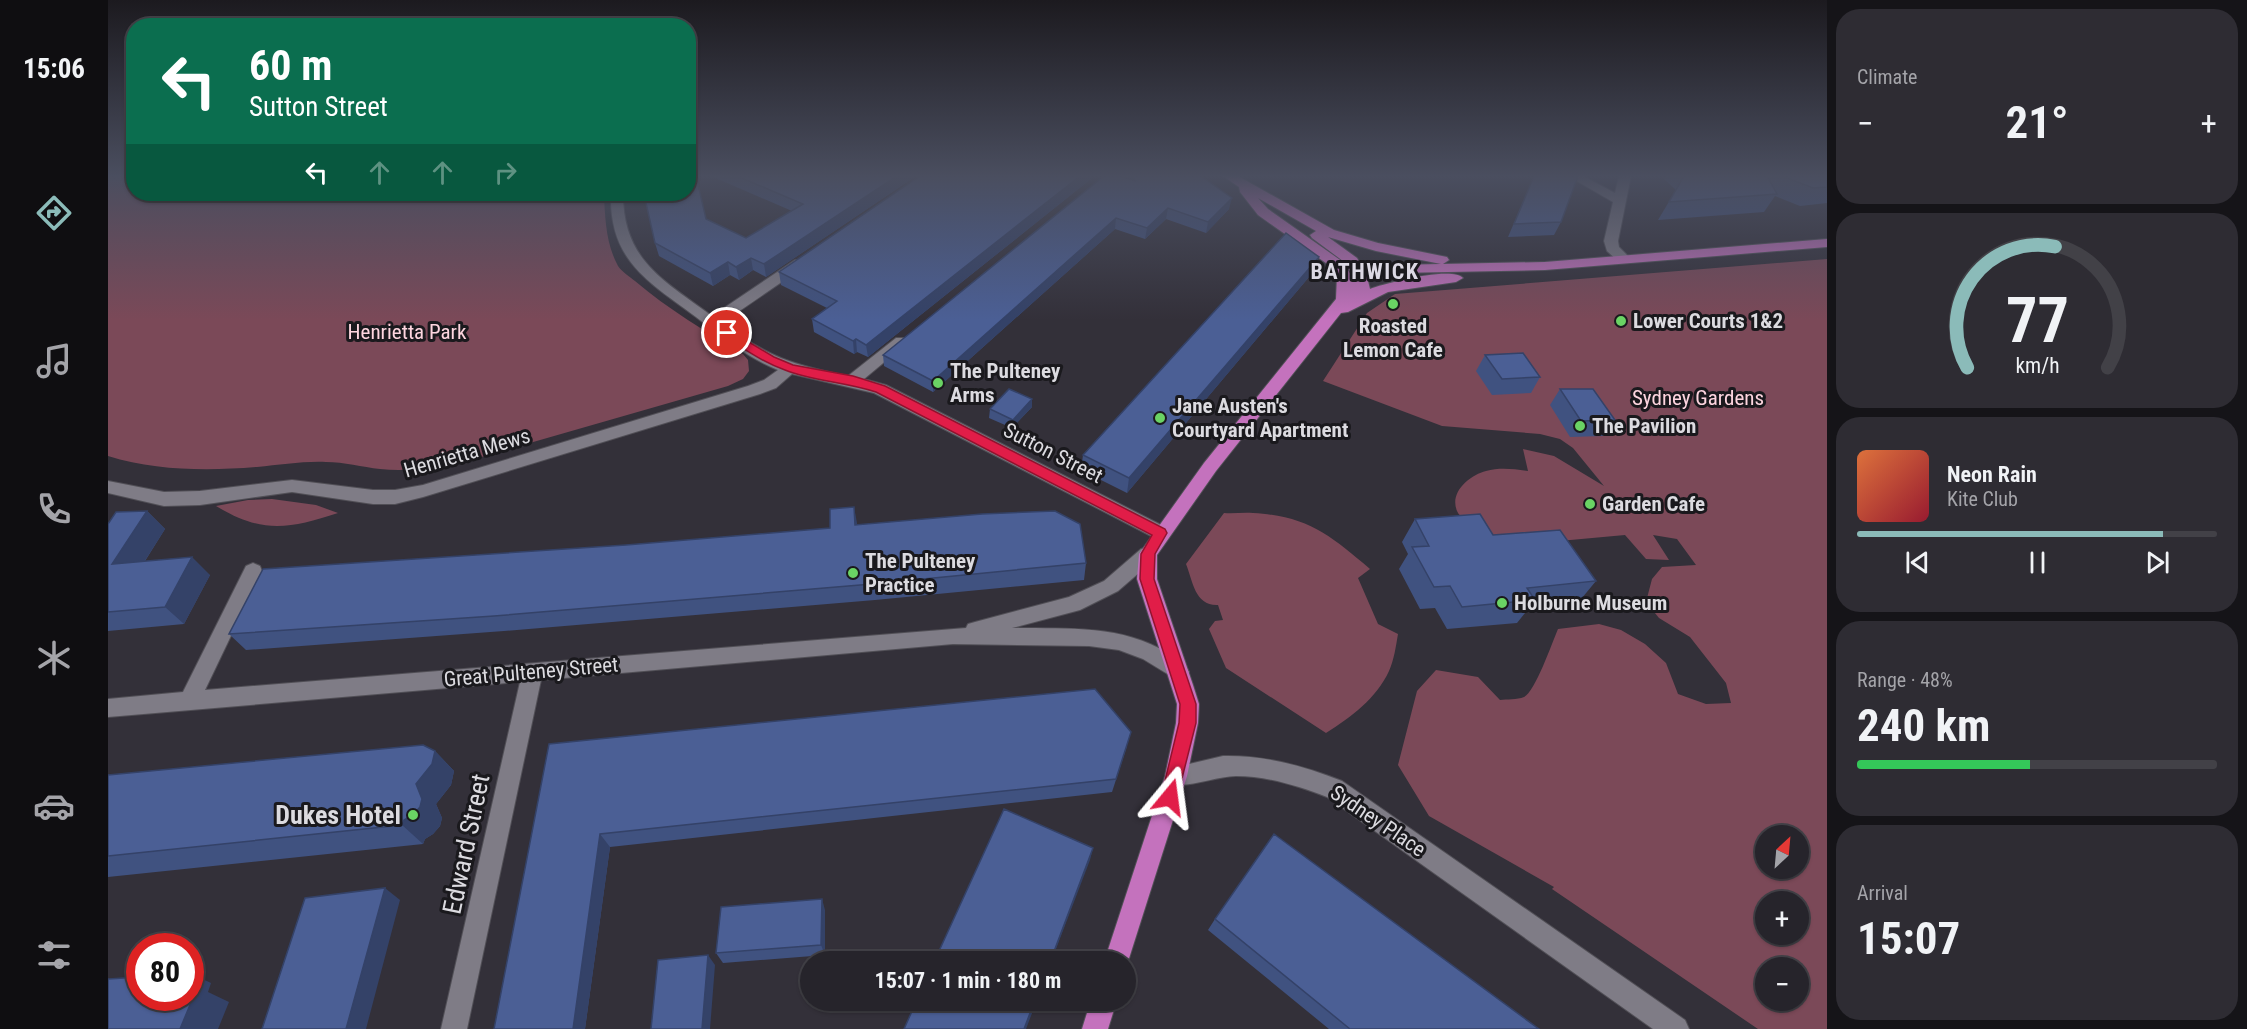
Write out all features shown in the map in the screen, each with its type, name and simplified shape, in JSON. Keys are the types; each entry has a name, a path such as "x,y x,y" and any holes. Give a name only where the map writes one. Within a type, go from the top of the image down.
{"highway":[{"path":"1281,224 1338,265 1344,275 1343,299"},
{"path":"1299,224 1352,261 1364,294"},
{"path":"1313,224 1347,239 1398,252 1486,266"},
{"path":"1329,318 1364,294 1384,288 1545,266 1827,243"},
{"path":"1316,248 1352,261 1396,269"},
{"path":"1120,951 1176,776 1188,723 1188,704 1179,672 1147,579 1148,554 1161,533 1210,467 1360,279 1373,273 1396,269 1545,266"},
{"path":"1095,1029 1101,1011"}],"street":[{"name":"Sutton Street","path":"620,224 636,261 646,274 712,323 770,360 790,368 853,380 880,389 1161,533"},
{"path":"1614,224 1612,248 1625,260"},
{"path":"712,323 810,256"},
{"path":"853,380 916,329"},
{"name":"Henrietta Mews","path":"108,487 164,499 200,498 292,486 373,497 396,496 423,491 754,390 770,384 790,368"},
{"name":"Great Pulteney Street","path":"953,636 1073,604 1111,586 1148,554"},
{"path":"189,701 253,571"},
{"name":"Great Pulteney Street","path":"108,708 953,636 1089,638 1120,642 1150,653 1179,672"},
{"name":"Edward Street","path":"454,1029 533,671"},
{"name":"Sydney Place","path":"1176,776 1222,766 1256,767 1296,775 1334,789 1676,1029"}],"green space":[{"name":"Henrietta Park","path":"108,224 606,224 614,258 626,274 674,311 743,354 748,360 749,371 743,379 728,386 448,465 392,470 317,462 238,468 182,469 145,465 108,456"},
{"name":"Sydney Gardens","path":"1827,259 1827,1029 1758,1029 1552,889 1554,887 1429,816 1398,765 1417,691 1436,670 1478,677 1500,700 1521,698 1533,686 1558,629 1599,624 1621,630 1645,644 1666,663 1678,694 1706,704 1731,703 1726,683 1690,637 1659,618 1646,602 1652,579 1662,567 1696,565 1677,539 1653,535 1669,560 1646,559 1625,535 1516,545 1474,526 1457,511 1455,504 1458,491 1474,476 1496,469 1528,471 1523,449 1554,456 1604,486 1573,448 1560,439 1540,434 1442,426 1323,381 1367,313 1395,294"},
{"path":"272,499 316,505 338,513 305,523 276,526 248,521 216,506 248,500"},
{"path":"1224,513 1272,515 1303,523 1330,537 1370,569 1358,578 1378,624 1398,634 1394,658 1384,681 1370,699 1326,733 1226,668 1209,629 1215,621 1223,620 1218,605 1204,602 1196,592 1186,564"}],"building":[{"path":"651,224 717,224 746,238 769,224 824,224 764,264 751,258 736,267 728,262 710,273 655,243"},
{"path":"849,224 1019,224 866,345 856,339 853,341 812,319 837,301 779,272"},
{"path":"1045,224 1109,224 933,381 883,355"},
{"path":"1135,224 1151,224 1147,228"},
{"path":"1286,233 1319,257 1129,478 1083,455"},
{"path":"1523,353 1540,377 1502,379 1485,355"},
{"path":"1009,389 1032,399 1013,420 990,409"},
{"path":"1560,389 1593,389 1615,420 1581,421"},
{"path":"854,507 855,525 982,514 1055,511 1080,524 1086,563 872,584 494,616 229,634 263,569 626,545 830,528 830,509"},
{"path":"147,511 112,564 192,557 165,607 108,612 108,524 116,512"},
{"path":"1480,514 1493,535 1560,530 1596,581 1527,588 1535,600 1462,607 1450,586 1434,587 1412,547 1429,546 1415,519"},
{"path":"1095,689 1131,732 1116,779 600,834 573,1029 494,1029 549,744"},
{"path":"423,745 435,751 432,764 416,784 422,799 420,807 404,820 402,825 108,856 108,775"},
{"path":"1004,809 1093,848 1054,951 939,951"},
{"path":"1274,834 1539,1029 1350,1029 1215,919"},
{"path":"385,888 346,1029 262,1029 305,898"},
{"path":"822,899 821,945 716,953 721,907"},
{"path":"708,955 702,1029 651,1029 658,960"},
{"path":"126,978 126,1011 187,1011 180,1029 108,1029 108,979"},
{"path":"912,1011 1031,1011 1024,1029 904,1029"}],"place":[{"name":"Roasted Lemon Cafe","path":"1393,304"},
{"name":"Lower Courts 1&2","path":"1621,321"},
{"name":"The Pulteney Arms","path":"938,383"},
{"name":"Jane Austen's Courtyard Apartment","path":"1160,418"},
{"name":"The Pavilion","path":"1580,426"},
{"name":"Garden Cafe","path":"1590,504"},
{"name":"The Pulteney Practice","path":"853,573"},
{"name":"Holburne Museum","path":"1502,603"},
{"name":"Dukes Hotel","path":"413,815"}],"district":[{"name":"BATHWICK","path":"1365,271"}],"route":[{"path":"727,333 770,360 790,368 853,380 880,389 1161,533 1148,554 1147,579 1188,704 1188,723 1170,797"}]}
